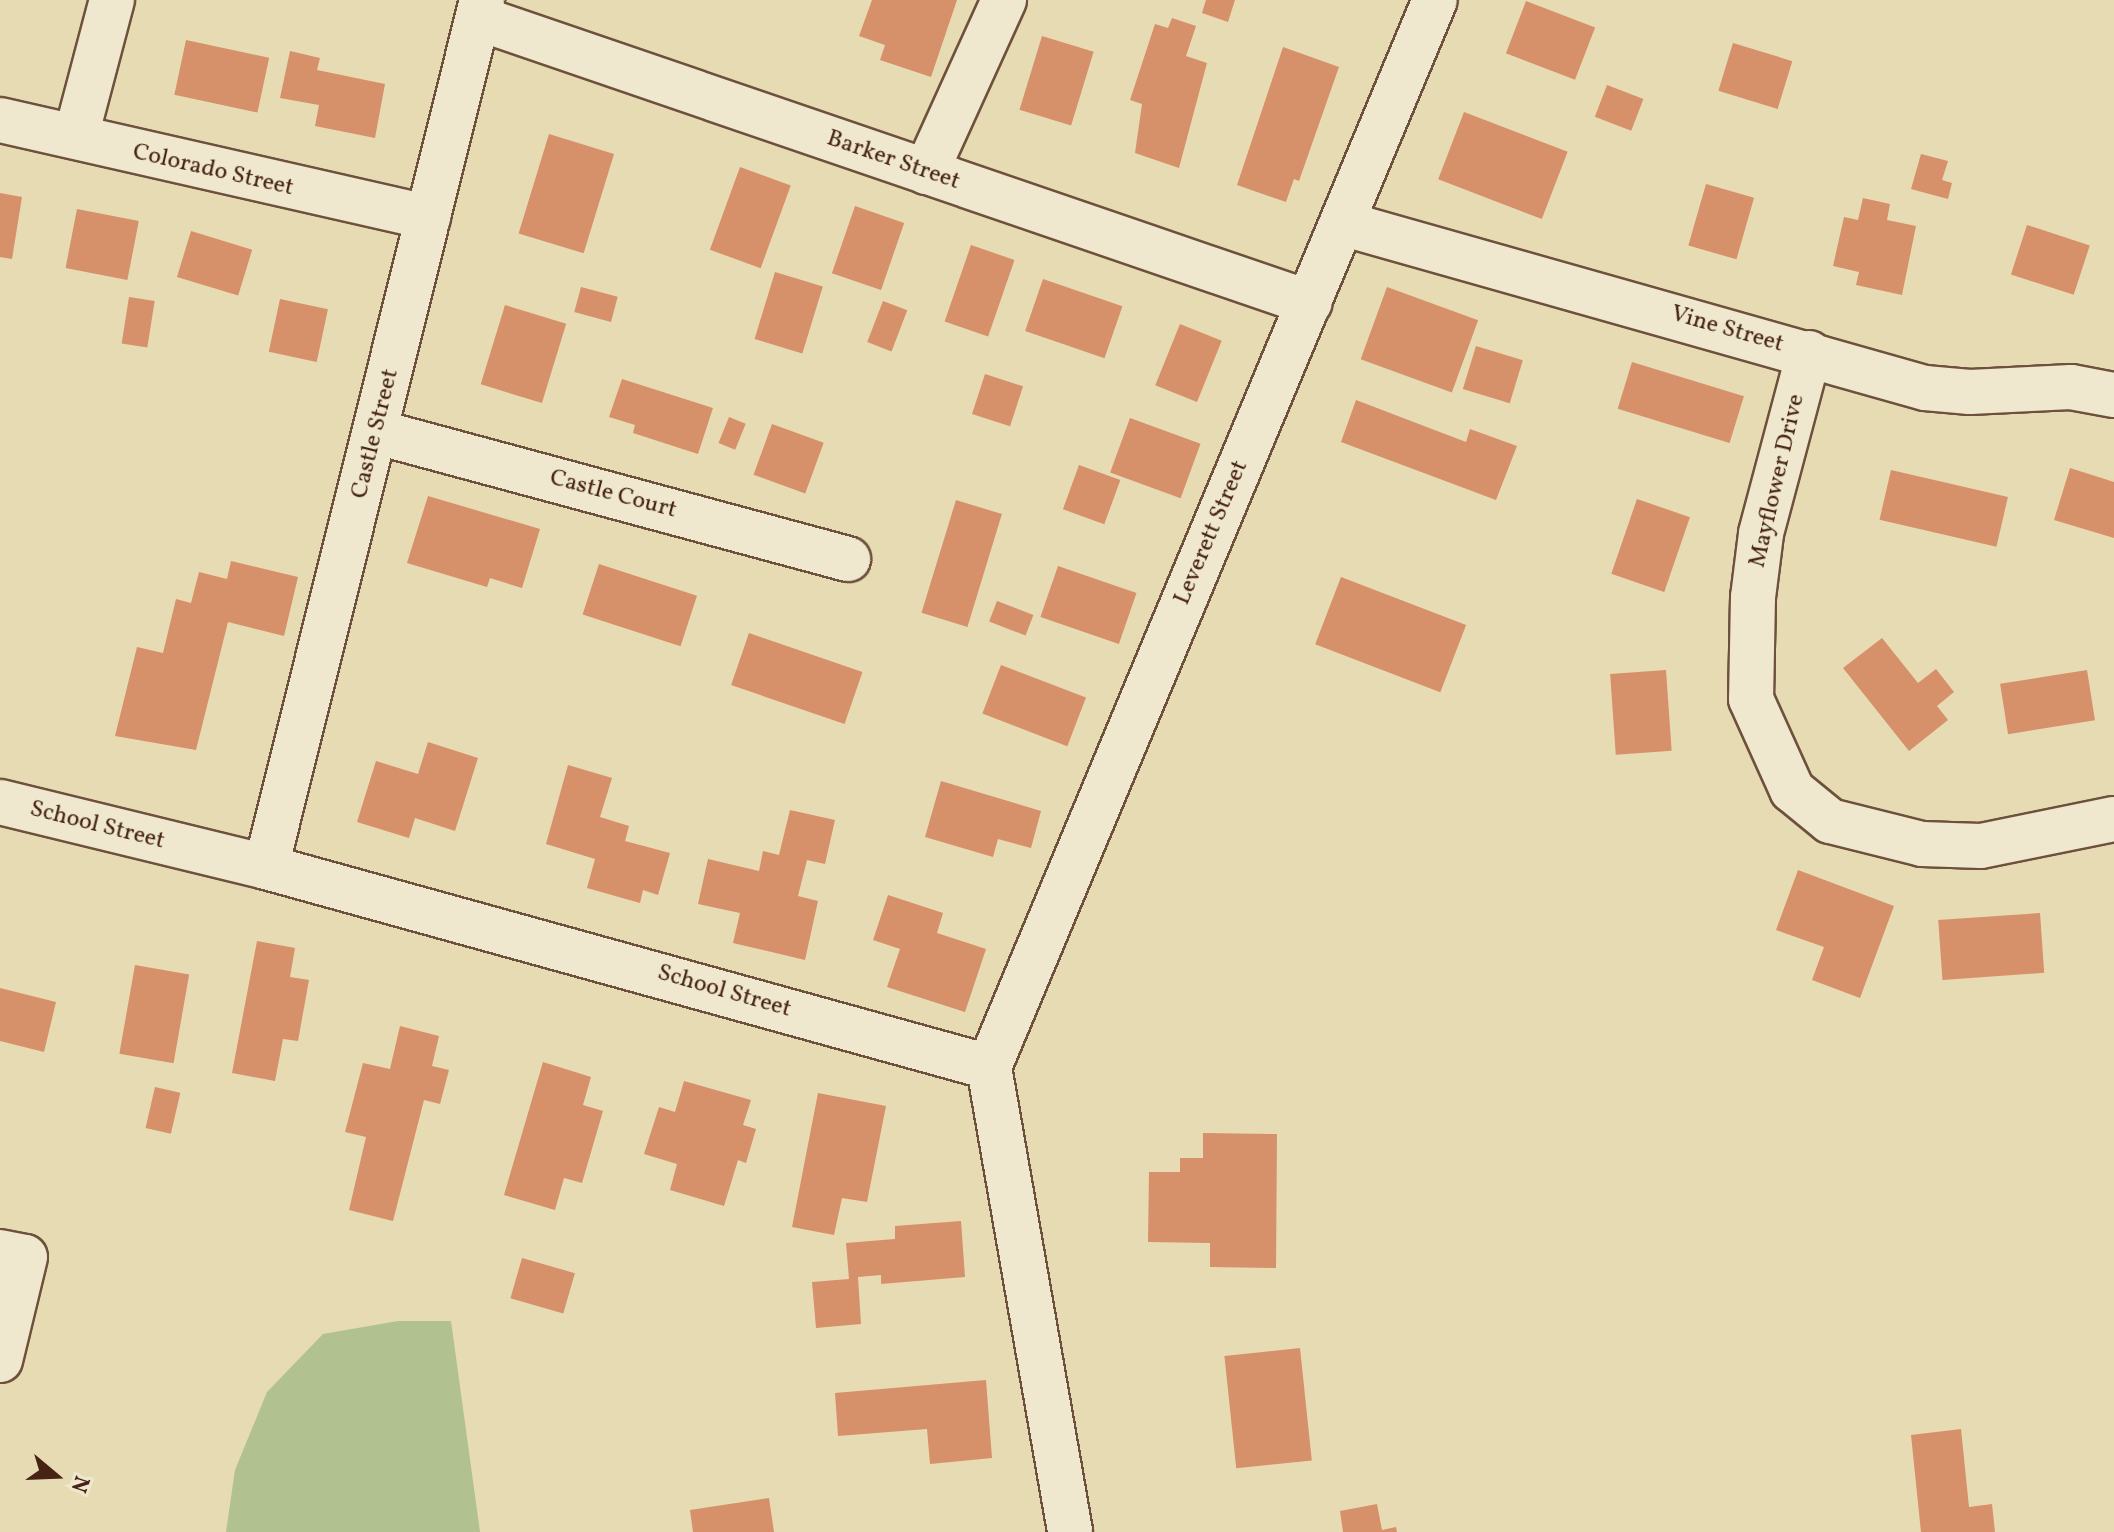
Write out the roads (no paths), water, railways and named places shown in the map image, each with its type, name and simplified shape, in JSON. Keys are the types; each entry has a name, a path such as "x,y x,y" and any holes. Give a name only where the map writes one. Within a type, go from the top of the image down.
{"street":[{"path":"76,136 112,0"},
{"path":"926,172 1004,0"},
{"name":"Leverett Street","path":"989,1067 1345,224 1435,0"},
{"name":"Barker Street","path":"480,9 926,172 1310,303"},
{"name":"Castle Street","path":"266,867 377,432 480,9"},
{"name":"Colorado Street","path":"0,120 76,136 194,168 428,217"},
{"name":"Vine Street","path":"1345,224 1925,388 1970,392 2071,387 2114,395"},
{"name":"Mayflower Drive","path":"1809,353 1761,534 1753,597 1751,699 1792,790 1830,821 1922,844 1981,846 2114,819"},
{"name":"Castle Court","path":"377,432 848,559"},
{"name":"School Street","path":"0,802 266,867 989,1067"},
{"path":"989,1067 1070,1532"},
{"path":"0,1252 25,1257 0,1360"}]}
